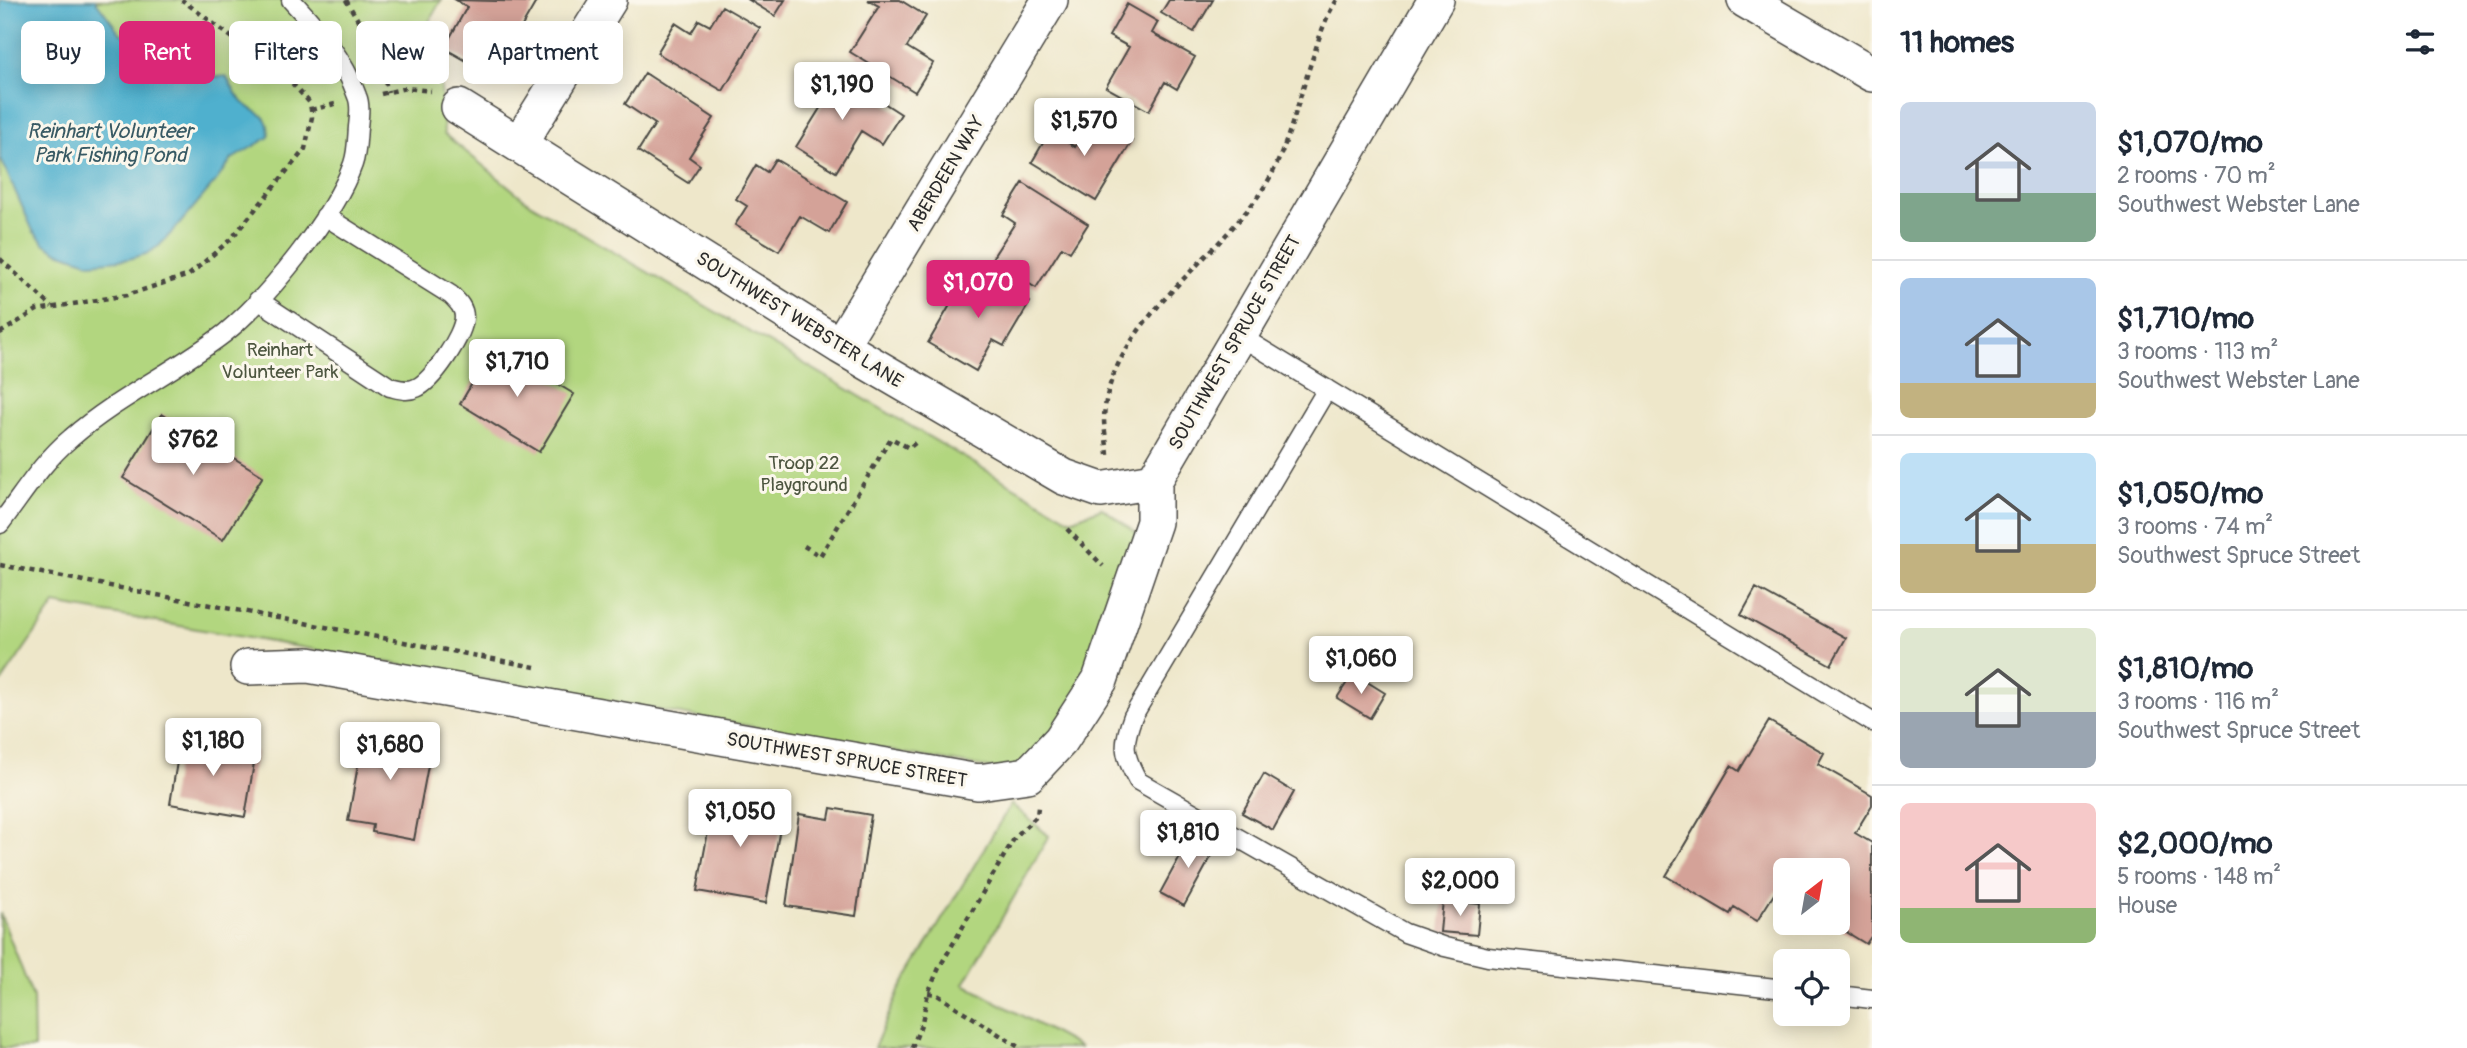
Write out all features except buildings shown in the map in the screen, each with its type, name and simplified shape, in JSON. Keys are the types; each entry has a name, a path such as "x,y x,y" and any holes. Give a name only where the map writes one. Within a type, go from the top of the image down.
{"street":[{"path":"519,144 608,0"},
{"name":"ABERDEEN WAY","path":"840,346 1050,0"},
{"name":"SOUTHWEST SPRUCE STREET","path":"248,667 308,665 978,782 1028,775 1061,740 1100,680 1154,522 1154,481 1436,0"},
{"path":"1745,0 1872,74"},
{"name":"SOUTHWEST WEBSTER LANE","path":"459,107 840,346 1064,477 1101,490 1154,481"}],"lane":[{"path":"0,524 45,462 71,437 108,409 188,359 226,331 258,300 304,246 325,216 354,163 358,98 337,54 291,0"},
{"path":"258,300 390,387 406,391 418,388 432,376 460,334 464,318 461,306 451,295 325,216"},
{"path":"1238,335 1872,722"},
{"path":"1327,389 1133,716 1125,738 1128,763 1138,781 1405,933 1445,947 1488,957 1773,988"},
{"path":"1850,996 1872,999"}],"path":[{"path":"0,333 37,310 127,295 189,275 231,239 305,149 312,117 310,103 289,82 182,0"},
{"path":"346,0 377,52 388,92"},
{"path":"1112,488 1104,418 1110,389 1121,360 1141,326 1244,215 1275,169 1322,29 1337,0"},
{"path":"358,98 406,88 429,90 459,107"},
{"path":"0,260 52,307"},
{"path":"804,546 820,556 891,438 909,448 919,440"},
{"path":"1067,529 1111,575"},
{"path":"0,565 536,667"},
{"path":"912,1048 922,1022 928,993 939,968 1015,837 1038,816 1037,792 1028,775"},
{"path":"928,993 936,994 1020,1048"}],"green space":[{"name":"Reinhart Volunteer Park","path":"0,0 441,0 429,21 356,21 356,84 441,84 444,134 528,202 1071,520 1102,508 1141,536 1082,691 1028,775 55,604 0,684"},
{"path":"1011,804 1049,836 964,984 1081,1048 874,1048 899,991"},
{"path":"0,913 33,998 34,1048 0,1048"}],"water":[{"name":"Reinhart Volunteer Park Fishing Pond","path":"0,0 95,0 119,32 119,84 215,84 215,77 226,76 241,100 267,121 269,137 232,159 159,246 146,254 129,259 91,263 58,252 45,244 33,231 0,157"}],"park label":[{"name":"Troop 22 Playground","path":"804,473"}]}
